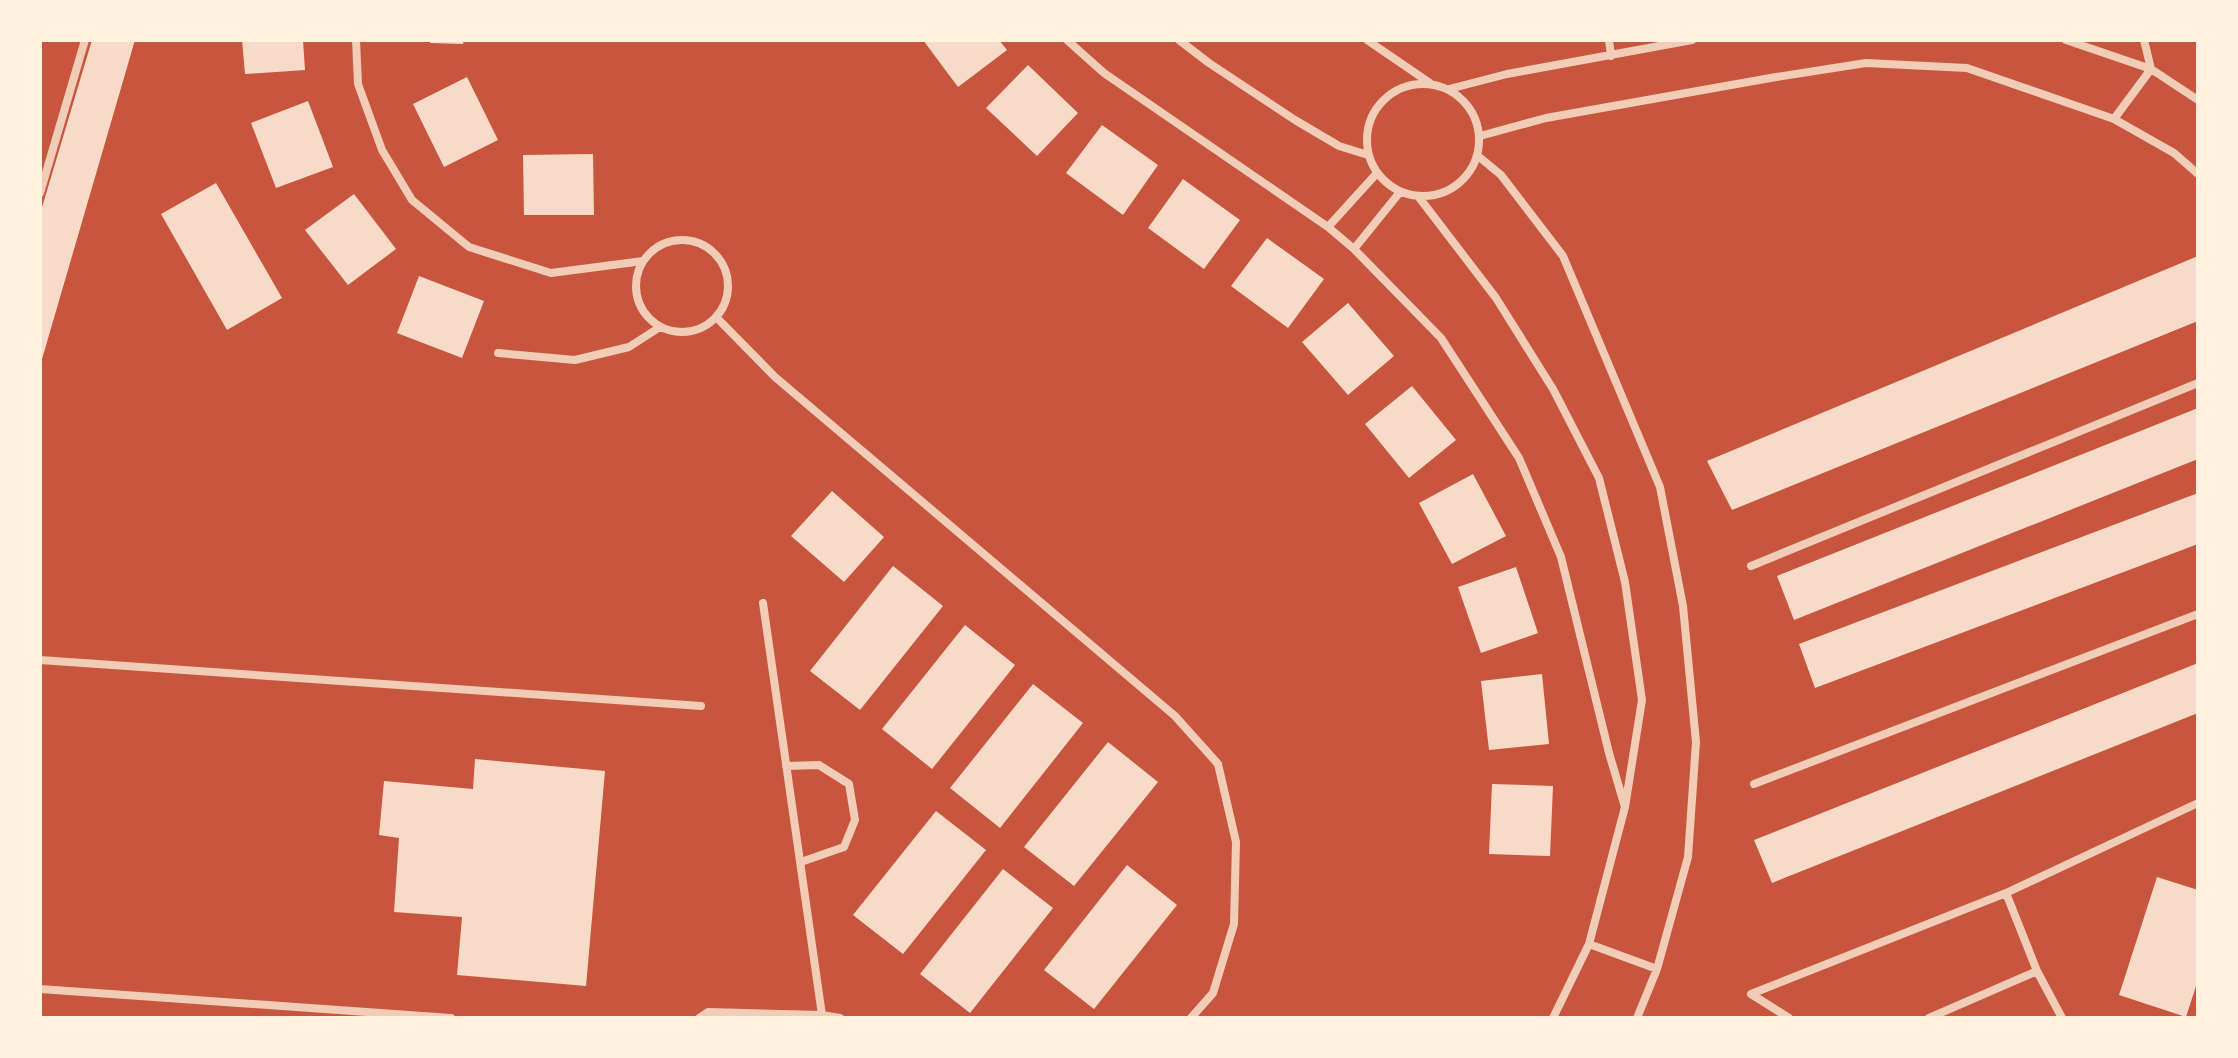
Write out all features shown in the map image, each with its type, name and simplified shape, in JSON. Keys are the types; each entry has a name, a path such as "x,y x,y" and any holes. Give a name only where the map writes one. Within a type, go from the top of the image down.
{"street":[{"path":"40,193 85,40"},
{"path":"356,40 358,84 382,150 412,200 469,247 551,273 643,261"},
{"path":"1067,40 1104,73 1328,227 1354,249 1441,338 1519,458 1561,557 1625,807"},
{"path":"1179,40 1295,120 1339,146 1368,155"},
{"path":"1367,40 1431,83 1449,89 1465,101 1475,117 1480,136 1478,156 1469,173 1456,186 1437,195 1418,196 1400,192 1377,173 1368,155 1366,137 1370,118 1380,102 1394,90 1412,84 1431,83"},
{"path":"1609,40 1611,56"},
{"path":"1449,89 1507,74 1692,40"},
{"path":"2066,40 2151,69 2198,100"},
{"path":"2144,40 2151,69"},
{"path":"1480,136 1546,118 1866,63 1967,68 2114,119 2174,153 2198,174"},
{"path":"2114,119 2151,69"},
{"path":"1478,156 1501,175 1563,256 1660,487 1683,606 1696,742 1688,857 1657,969 1637,1018"},
{"path":"1328,227 1377,173"},
{"path":"1354,249 1400,192"},
{"path":"1418,196 1496,298 1553,389 1599,478 1625,582 1642,700 1625,807 1589,944 1553,1018"},
{"path":"682,240 698,242 711,249 728,274 729,290 717,318 705,327 690,332 674,332 648,318 636,290 637,275 643,261 654,249 667,242 682,240"},
{"path":"717,318 775,377 1175,716 1218,764 1236,842 1234,924 1213,993 1191,1018"},
{"path":"498,353 575,360 629,347 660,327"},
{"path":"1751,566 2198,383"},
{"path":"763,603 822,1015"},
{"path":"1754,784 2198,614"},
{"path":"40,660 701,706"},
{"path":"786,766 819,765 849,784 855,820 844,847 801,862"},
{"path":"1789,1018 1751,994 2006,893 2198,803"},
{"path":"2006,893 2037,971 2062,1018"},
{"path":"1589,944 1657,969"},
{"path":"1929,1018 2037,971"},
{"path":"40,989 451,1018"},
{"path":"699,1018 708,1012 840,1018"}],"building":[{"path":"92,40 135,40 40,366 40,214"},
{"path":"242,40 303,40 305,70 245,74"},
{"path":"430,40 464,40 463,44 430,43"},
{"path":"923,40 999,40 1007,50 958,87"},
{"path":"1028,65 1078,113 1037,156 986,108"},
{"path":"467,77 498,140 444,167 413,104"},
{"path":"308,101 333,167 276,188 251,123"},
{"path":"1102,125 1158,165 1123,215 1066,173"},
{"path":"593,154 594,215 524,215 523,155"},
{"path":"1183,179 1240,220 1204,269 1148,228"},
{"path":"216,183 282,298 227,330 161,214"},
{"path":"354,194 396,249 348,285 305,230"},
{"path":"1267,238 1324,279 1288,328 1231,286"},
{"path":"2198,256 2198,321 1732,510 1707,461"},
{"path":"419,276 484,301 462,358 397,333"},
{"path":"1348,303 1394,356 1348,395 1302,342"},
{"path":"1412,386 1456,440 1409,478 1365,424"},
{"path":"2198,408 2198,459 1794,620 1777,576"},
{"path":"1473,474 1506,536 1452,564 1419,503"},
{"path":"832,491 884,537 844,582 791,536"},
{"path":"2198,493 2198,544 1815,688 1799,644"},
{"path":"893,566 943,606 860,710 810,671"},
{"path":"1516,567 1538,633 1481,653 1458,587"},
{"path":"965,625 1015,665 932,769 882,729"},
{"path":"2198,663 2198,713 1772,883 1754,840"},
{"path":"1542,674 1549,744 1489,750 1481,681"},
{"path":"1033,684 1083,723 1000,828 950,788"},
{"path":"1108,742 1158,782 1074,886 1024,847"},
{"path":"475,759 605,771 586,986 457,975 462,917 394,912 399,838 379,835 384,781 473,789"},
{"path":"1492,784 1553,786 1550,856 1489,854"},
{"path":"936,811 986,850 903,954 853,915"},
{"path":"1127,865 1177,905 1094,1009 1044,970"},
{"path":"1003,869 1053,908 970,1013 920,974"},
{"path":"2157,877 2198,890 2198,980 2186,1017 2119,995"}]}
